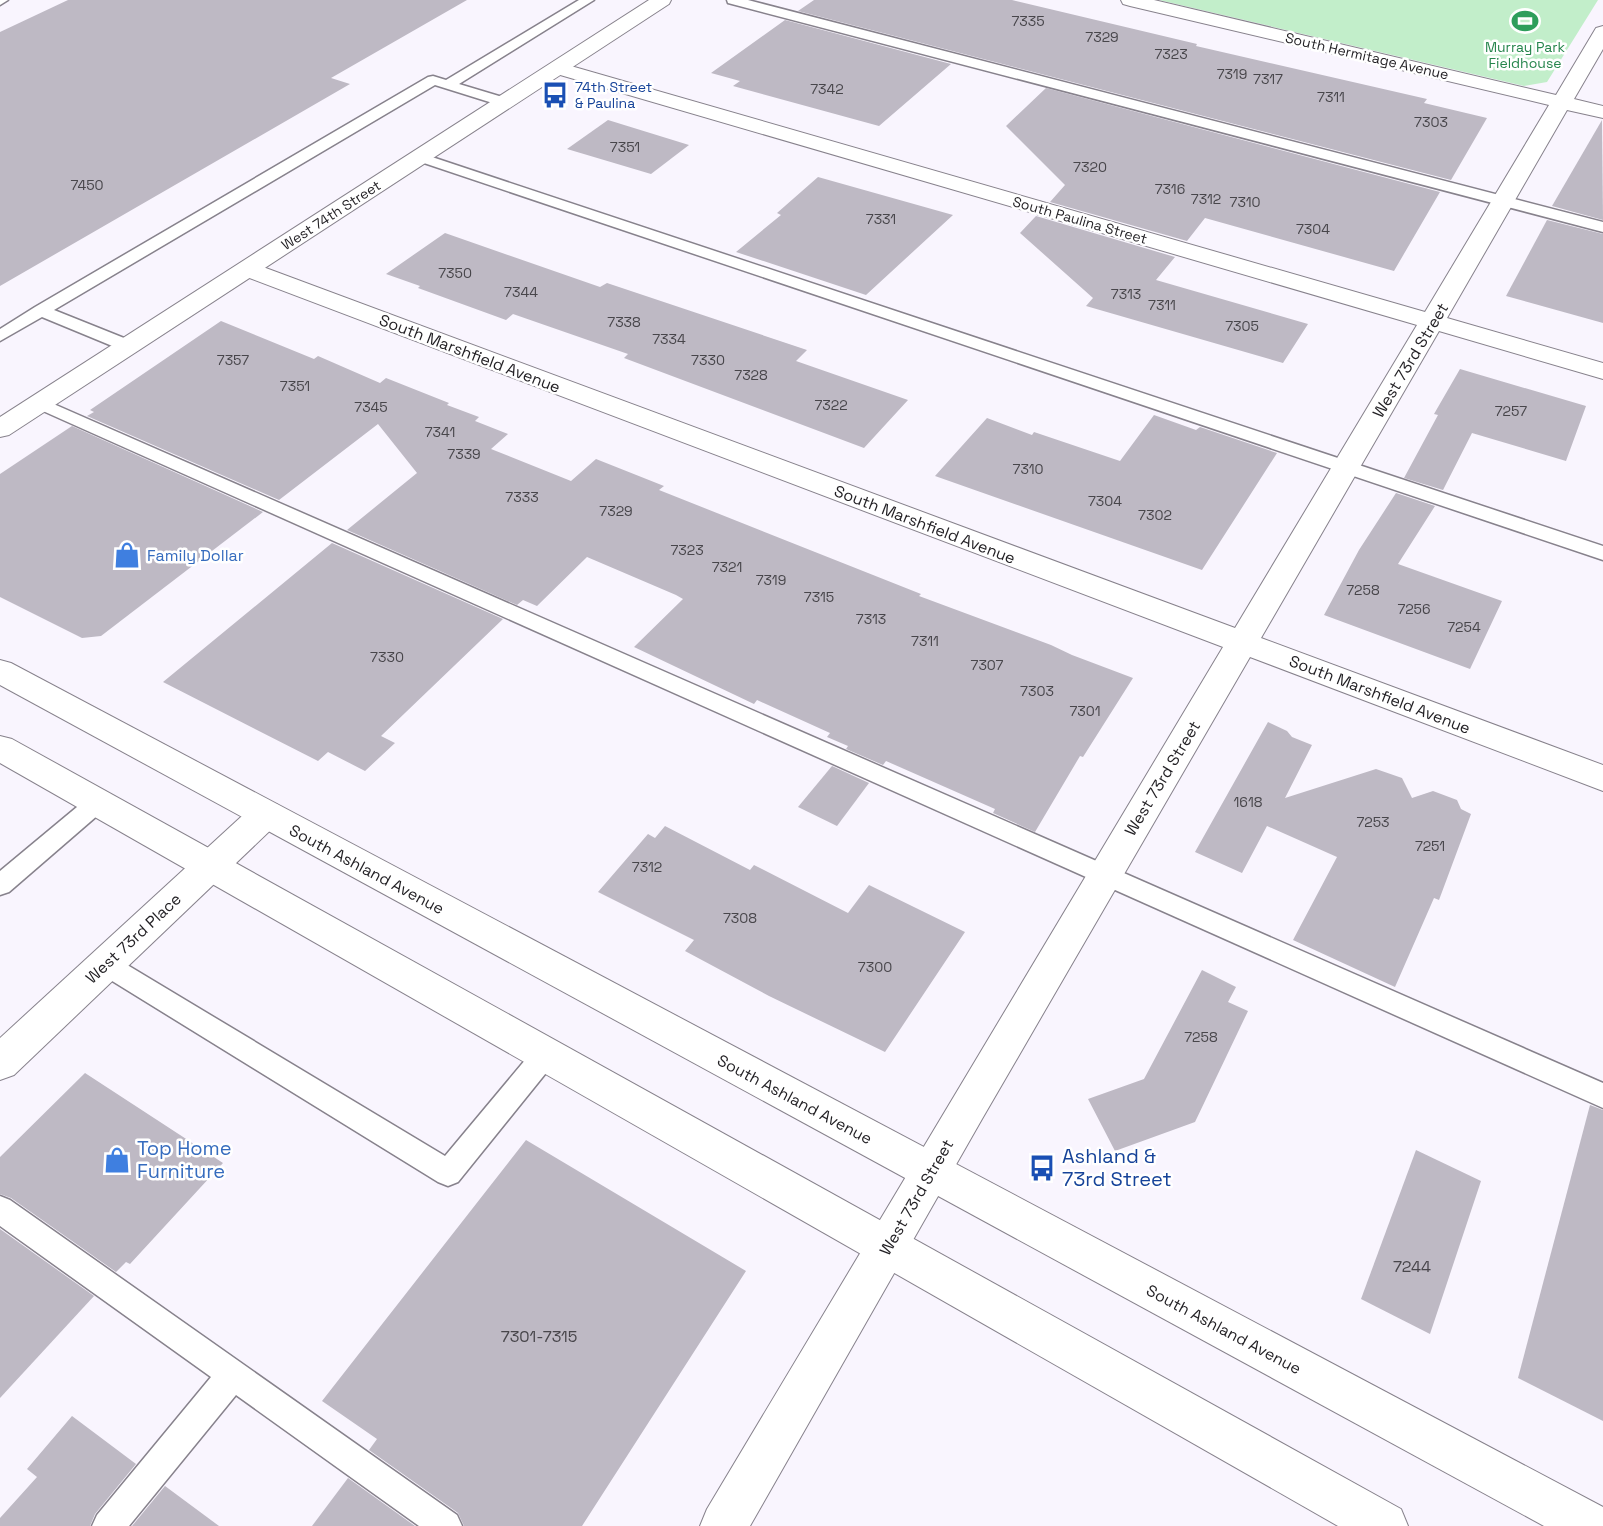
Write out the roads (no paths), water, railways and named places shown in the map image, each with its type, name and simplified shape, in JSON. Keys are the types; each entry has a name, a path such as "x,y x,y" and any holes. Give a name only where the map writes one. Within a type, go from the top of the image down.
{"street":[{"name":"West 74th Street","path":"1,428 662,0"},
{"name":"South Hermitage Avenue","path":"1130,0 1603,111"},
{"name":"West 73rd Street","path":"724,1526 1242,642 1603,32"},
{"name":"South Paulina Street","path":"557,68 1603,371"},
{"name":"South Marshfield Avenue","path":"247,269 1603,778"},
{"name":"South Ashland Avenue","path":"0,671 1591,1526"},
{"path":"0,748 1384,1526"},
{"name":"West 73rd Place","path":"0,1063 266,814"}],"lane":[{"path":"449,84 588,0"},
{"path":"734,0 1603,227"},
{"path":"0,336 433,80 504,102"},
{"path":"420,157 1603,553"},
{"path":"41,311 128,346"},
{"path":"40,403 1603,1096"},
{"path":"0,885 97,803"},
{"path":"105,964 448,1173 545,1055"},
{"path":"0,1209 446,1526"},
{"path":"108,1526 233,1375"}],"place":[{"name":"Murray Park Fieldhouse","path":"1525,21"},
{"name":"74th Street & Paulina","path":"555,95"},
{"name":"Family Dollar","path":"127,555"},
{"name":"Top Home Furniture","path":"117,1160"},
{"name":"Ashland & 73rd Street","path":"1042,1168"}]}
